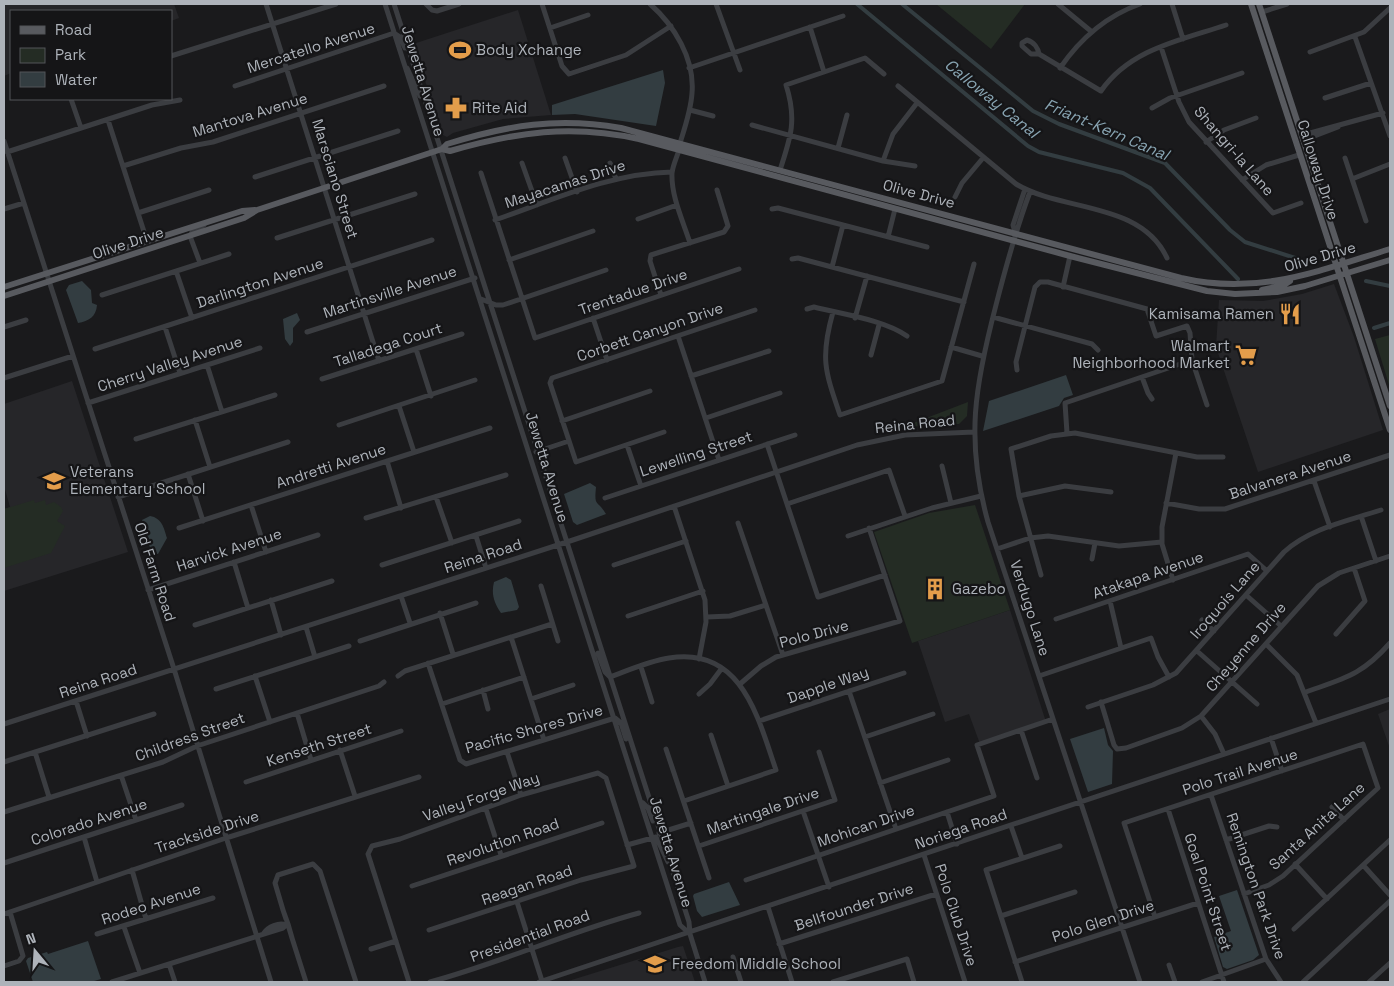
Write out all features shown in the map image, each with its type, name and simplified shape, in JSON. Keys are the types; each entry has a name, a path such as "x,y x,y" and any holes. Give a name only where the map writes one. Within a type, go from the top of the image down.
{"main road":[{"name":"Calloway Drive","path":"1251,4 1390,430"},
{"path":"1257,4 1262,12"},
{"name":"Calloway Drive","path":"1262,12 1390,406"},
{"path":"1284,105 1290,111 1298,135 1303,138"},
{"name":"Olive Drive","path":"4,296 244,218 257,210 442,149 447,144 485,132 526,124 566,122 620,127 750,169 1070,256 1196,288 1235,294 1256,294 1294,288 1390,260"},
{"path":"492,139 525,128 526,124"},
{"path":"589,131 593,127 620,127"},
{"name":"Olive Drive","path":"442,149 450,151 492,139 536,131 589,131 709,150 1103,257 1213,284 1246,285 1293,279 1390,249"},
{"path":"1299,155 1304,156 1312,176 1318,181"},
{"path":"750,169 780,170"},
{"path":"895,209 900,206 918,210 923,208"},
{"name":"Olive Drive","path":"4,287 242,211 257,210"},
{"path":"120,259 144,246 147,241"},
{"path":"1070,256 1076,254 1103,257"},
{"path":"1256,294 1263,289 1284,285 1293,279"},
{"path":"1378,393 1386,391"}],"street":[{"name":"Marsciano Street","path":"266,4 316,158 323,188 380,361"},
{"path":"172,56 336,4"},
{"name":"Jewetta Avenue","path":"385,4 489,324 558,545 592,645 680,925 690,934"},
{"name":"Jewetta Avenue","path":"394,4 689,922 690,934 705,982"},
{"path":"426,4 432,10 437,11 459,4"},
{"path":"542,4 565,71 575,73 617,59 636,50 671,26"},
{"path":"650,4 671,26 681,43 692,83 690,110 672,172 677,205 690,243"},
{"path":"716,4 740,70"},
{"path":"1058,4 1092,32"},
{"path":"1060,68 1074,49 1092,32 1112,17 1140,4"},
{"path":"1172,4 1183,39"},
{"path":"1262,12 1288,4"},
{"path":"1310,52 1355,37 1370,28 1390,8 1386,4"},
{"path":"550,28 588,15"},
{"path":"689,68 843,16"},
{"path":"1039,54 1101,91 1126,64 1161,46 1226,25"},
{"path":"810,27 824,72"},
{"path":"394,33 400,37 409,61 415,69"},
{"name":"Mercatello Avenue","path":"235,86 394,33"},
{"path":"1355,37 1390,136"},
{"name":"Shangri-la Lane","path":"1161,46 1177,95 1189,122 1206,142 1273,213 1301,203"},
{"path":"780,170 791,136 793,112 786,85 865,58 884,74"},
{"path":"404,63 414,78 420,96 424,97"},
{"path":"1152,108 1177,95 1242,73"},
{"path":"1325,98 1371,83"},
{"name":"Mantova Avenue","path":"123,166 181,148 213,142 384,86"},
{"path":"898,86 1010,180 1028,190 1126,219 1145,231 1164,251 1167,258"},
{"path":"72,100 81,128"},
{"path":"7,152 152,105 180,100"},
{"path":"883,161 893,134 917,103"},
{"path":"690,110 713,116"},
{"path":"1303,138 1382,113"},
{"path":"838,148 847,115"},
{"path":"1206,142 1224,130 1256,118"},
{"path":"108,120 147,241"},
{"path":"752,125 883,161 915,166"},
{"path":"255,177 398,131"},
{"name":"Old Farm Road","path":"4,141 174,669 271,982"},
{"path":"1242,180 1266,165 1299,155"},
{"path":"565,158 576,192"},
{"path":"955,196 962,183 983,158"},
{"path":"1345,158 1366,221"},
{"path":"522,163 537,205"},
{"path":"610,163 616,179"},
{"path":"1352,179 1390,164"},
{"name":"Mayacamas Drive","path":"496,220 616,179 648,172 672,172"},
{"path":"481,173 522,299"},
{"path":"138,213 209,190"},
{"path":"661,295 650,261 651,255 724,232 728,226 717,190"},
{"name":"Verdugo Lane","path":"1028,190 1012,240 982,356 976,389 974,432 981,496 1140,982"},
{"path":"277,238 415,194"},
{"path":"4,209 24,203"},
{"path":"638,219 677,205"},
{"path":"772,209 778,208 927,247"},
{"path":"888,237 895,209"},
{"path":"200,263 190,236 195,230 219,218"},
{"path":"832,267 843,225"},
{"path":"509,260 593,231"},
{"name":"Darlington Avenue","path":"95,349 432,240"},
{"path":"102,295 230,254"},
{"path":"1063,286 1070,256"},
{"path":"792,259 798,258 964,302"},
{"path":"833,312 825,343 824,360 840,415 942,380 974,264"},
{"name":"Trentadue Drive","path":"522,299 535,338 739,269"},
{"path":"481,299 503,305 606,270"},
{"path":"176,271 192,318"},
{"name":"Martinsville Avenue","path":"307,332 480,276"},
{"path":"855,318 867,276"},
{"path":"1017,370 1016,362 1038,283 1043,282 1147,309 1156,336 1187,326 1190,333 1192,360 1207,406"},
{"path":"489,324 503,305"},
{"path":"807,309 814,307 879,324 899,330 907,336"},
{"name":"Corbett Canyon Drive","path":"562,421 550,382 552,378 755,310"},
{"path":"992,317 1092,344 1098,350"},
{"path":"593,318 607,360"},
{"path":"4,327 26,320"},
{"path":"871,356 879,324"},
{"path":"165,326 180,373"},
{"name":"Talladega Court","path":"322,379 462,334"},
{"path":"678,336 719,460"},
{"path":"952,347 982,356"},
{"name":"Cherry Valley Avenue","path":"88,403 260,348"},
{"path":"416,349 431,396"},
{"path":"691,376 769,351"},
{"path":"4,378 73,356"},
{"path":"1067,434 1065,403 1192,360"},
{"path":"207,365 222,412"},
{"path":"1142,377 1152,399"},
{"path":"338,426 475,380"},
{"path":"650,391 562,421 568,441 576,462 664,432"},
{"path":"706,418 780,393"},
{"path":"136,440 275,394"},
{"path":"399,406 414,452"},
{"path":"195,420 210,467"},
{"name":"Andretti Avenue","path":"179,528 490,428"},
{"name":"Reina Road","path":"4,724 558,545 857,445 888,437 921,433 974,432"},
{"path":"1041,575 1019,496 1011,450 1051,436 1083,434 1200,457 1223,457"},
{"name":"Lewelling Street","path":"606,498 795,435"},
{"path":"530,454 538,449 549,448 568,441"},
{"path":"118,497 288,442"},
{"path":"766,444 818,597 885,574 869,528"},
{"path":"627,445 641,486"},
{"path":"1173,580 1162,542 1162,527 1176,453"},
{"name":"Balvanera Avenue","path":"1166,503 1199,510 1225,509 1390,455"},
{"path":"387,461 402,508"},
{"path":"942,466 951,503"},
{"path":"787,504 889,470 905,516"},
{"path":"188,474 203,521"},
{"path":"366,518 506,475"},
{"path":"1314,480 1330,527"},
{"path":"1019,496 1065,486 1111,492"},
{"path":"848,536 905,516 981,496"},
{"path":"436,497 452,543"},
{"path":"251,505 266,552"},
{"path":"674,506 703,591 707,617 699,659"},
{"name":"Iroquois Lane","path":"1088,707 1169,677 1197,651 1296,541 1330,527 1381,510"},
{"path":"1361,516 1376,561"},
{"path":"382,565 518,521"},
{"path":"738,523 783,655"},
{"name":"Harvick Avenue","path":"148,590 318,535"},
{"path":"476,536 486,568"},
{"path":"997,549 1030,538 1056,536 1118,546 1162,542"},
{"path":"614,565 686,541"},
{"path":"1092,559 1095,543"},
{"name":"Atakapa Avenue","path":"1056,619 1248,554 1267,571"},
{"name":"Cheyenne Drive","path":"1101,702 1117,749 1126,748 1174,731 1201,716 1318,586 1330,577 1390,556"},
{"path":"234,562 248,608"},
{"path":"1336,634 1365,601 1354,568"},
{"name":"Polo Drive","path":"740,684 761,666 783,655 818,643 856,635 900,621 885,574"},
{"path":"195,626 332,581"},
{"path":"541,586 558,641"},
{"path":"628,616 703,591"},
{"path":"1246,595 1281,626"},
{"path":"401,596 410,623"},
{"path":"271,600 281,634"},
{"path":"1110,601 1121,648"},
{"path":"360,641 440,613 476,603"},
{"path":"707,617 730,616 766,605"},
{"path":"440,613 453,654"},
{"path":"1202,620 1214,631"},
{"path":"398,676 405,671 453,654 552,624"},
{"path":"306,626 315,657"},
{"path":"511,637 544,740"},
{"path":"1039,676 1151,638 1158,657 1169,677"},
{"path":"1306,692 1358,673 1376,659 1390,643"},
{"path":"1266,644 1292,668 1306,692 1316,723"},
{"path":"592,645 598,653 604,672 610,677 675,657 699,659 722,668 740,684 750,698 776,770 684,801"},
{"path":"216,688 349,646"},
{"path":"1197,651 1257,704"},
{"path":"428,663 442,704 524,677"},
{"path":"640,667 652,702"},
{"path":"699,694 710,684 722,668"},
{"name":"Dapple Way","path":"759,721 904,672"},
{"path":"255,676 270,722"},
{"name":"Childress Street","path":"4,812 163,762 197,746 379,686 384,682"},
{"path":"531,699 573,685"},
{"path":"483,690 488,709"},
{"path":"850,691 896,829"},
{"name":"Noriega Road","path":"541,982 690,934 1390,699"},
{"path":"76,701 87,736"},
{"name":"Pacific Shores Drive","path":"442,704 460,760 466,764 615,718"},
{"path":"297,713 312,760"},
{"path":"4,762 154,714"},
{"path":"865,737 933,714"},
{"path":"1201,716 1215,734 1224,754"},
{"path":"615,718 621,723 626,739 631,743"},
{"path":"1037,778 1022,730 1054,719"},
{"name":"Mohican Drive","path":"746,880 994,796 977,745 1022,730"},
{"name":"Kenseth Street","path":"246,782 401,731"},
{"path":"711,735 728,786"},
{"path":"1271,738 1282,771"},
{"name":"Polo Trail Avenue","path":"1155,917 1124,823 1363,744 1378,788"},
{"path":"340,750 355,796"},
{"path":"666,750 709,878"},
{"path":"35,752 49,797"},
{"path":"507,752 522,795"},
{"name":"Martingale Drive","path":"699,846 835,800 819,752"},
{"path":"880,783 948,760"},
{"name":"Valley Forge Way","path":"396,940 368,854 372,846 486,809 522,795 598,773 606,778 627,844"},
{"path":"122,775 136,820"},
{"name":"Trackside Drive","path":"7,913 226,838 419,777"},
{"name":"Santa Anita Lane","path":"1244,894 1270,885 1378,788"},
{"name":"Remington Park Drive","path":"1211,795 1266,959 1281,982"},
{"path":"642,802 648,808 655,829 660,834 691,823"},
{"name":"Colorado Avenue","path":"4,863 182,805"},
{"path":"1332,807 1344,820"},
{"path":"486,809 501,855"},
{"name":"Goal Point Street","path":"1168,809 1224,982"},
{"path":"803,811 829,887"},
{"path":"947,812 957,844"},
{"name":"Revolution Road","path":"412,886 602,823"},
{"path":"1011,826 1022,858"},
{"path":"1226,840 1269,826 1277,827"},
{"path":"627,844 652,836 657,838 664,857 670,865"},
{"path":"84,837 97,882"},
{"path":"1294,929 1390,840"},
{"name":"Reagan Road","path":"429,930 581,880 634,866 627,844"},
{"path":"1022,982 986,870 1060,846"},
{"name":"Polo Club Drive","path":"924,855 965,982"},
{"path":"306,982 275,882 278,875 313,864 320,871 356,982"},
{"path":"1295,864 1327,899"},
{"path":"1363,865 1390,894"},
{"path":"132,870 146,919"},
{"path":"1000,916 1074,892"},
{"name":"Bellfounder Drive","path":"779,944 936,894"},
{"name":"Rodeo Avenue","path":"97,934 213,898"},
{"path":"517,902 541,982"},
{"path":"1303,982 1310,980 1390,902"},
{"name":"Polo Glen Drive","path":"1015,962 1198,903"},
{"path":"768,907 792,982"},
{"path":"4,966 19,961 23,956 7,913"},
{"name":"Presidential Road","path":"430,982 489,964 579,931 639,913"},
{"path":"112,982 283,928 287,924"},
{"path":"124,927 140,973"},
{"path":"371,949 396,940 409,982"},
{"path":"733,957 741,982"},
{"path":"833,982 907,959 914,982"},
{"path":"1202,982 1266,959"},
{"path":"1369,982 1390,963"},
{"path":"169,964 175,982"},
{"path":"1169,966 1175,982"}],"shaded area":[{"path":"4,4 174,4 179,18 172,21 172,10 10,10 10,73 4,76"},
{"path":"518,10 551,115 503,119 453,133 447,137 443,135 413,44"},
{"path":"1334,284 1354,337 1383,430 1258,472 1216,347 1219,300 1263,301 1302,294"},
{"name":"Veterans Elementary School","path":"72,381 128,552 4,591 4,509 10,507 4,486 4,404"},
{"path":"1010,610 1046,722 980,744 969,714 945,722 918,641"},
{"path":"1390,709 1390,749 1378,714"},
{"name":"Freedom Middle School","path":"683,946 695,982 565,982 678,947"}],"green space":[{"path":"936,4 1025,4 991,49"},
{"path":"1390,335 1390,388 1375,339"},
{"path":"968,402 967,416 959,424 903,427"},
{"path":"34,500 35,503 45,500 46,505 54,502 61,507 63,511 57,521 65,526 51,553 4,568 4,509"},
{"path":"975,505 1010,610 912,643 874,532 929,513"}],"water":[{"path":"663,70 665,83 656,126 575,114 552,115 552,105"},
{"path":"82,281 91,290 92,303 97,305 95,313 91,318 78,323 66,290 69,285"},
{"path":"297,313 300,320 293,328 293,342 290,346 285,339 283,319"},
{"path":"1066,375 1073,395 1064,398 1059,406 983,431 989,401"},
{"path":"590,483 596,487 596,501 606,514 577,525 573,522 564,494"},
{"path":"150,516 160,521 167,538 158,554 154,554 143,530 142,520"},
{"path":"506,577 511,580 519,607 517,610 501,613 494,598 493,586 494,582"},
{"path":"1104,728 1108,745 1113,751 1112,784 1088,792 1070,739"},
{"path":"729,882 740,905 702,917 697,911 694,894"},
{"path":"1237,890 1259,955 1253,960 1227,969 1223,967 1214,937 1231,931 1219,896"},
{"path":"88,941 101,979 91,982 33,982 26,961 28,958 47,952 48,954"}],"waterway":[{"name":"Calloway Canal","path":"857,4 1028,146 1039,152 1123,173 1150,188 1238,279"},
{"name":"Friant-Kern Canal","path":"902,4 1033,111 1059,124 1165,163 1230,230 1245,242 1308,262"},
{"name":"Friant-Kern Canal","path":"1366,281 1390,286"},
{"name":"Calloway Canal","path":"1374,328 1390,323"}],"place":[{"name":"Body Xchange","path":"460,50"},
{"name":"Rite Aid","path":"456,108"},
{"name":"Kamisama Ramen","path":"1290,314"},
{"name":"Walmart Neighborhood Market","path":"1246,355"},
{"name":"Veterans Elementary School","path":"54,481"},
{"name":"Gazebo","path":"935,589"},
{"name":"Freedom Middle School","path":"655,964"}]}
